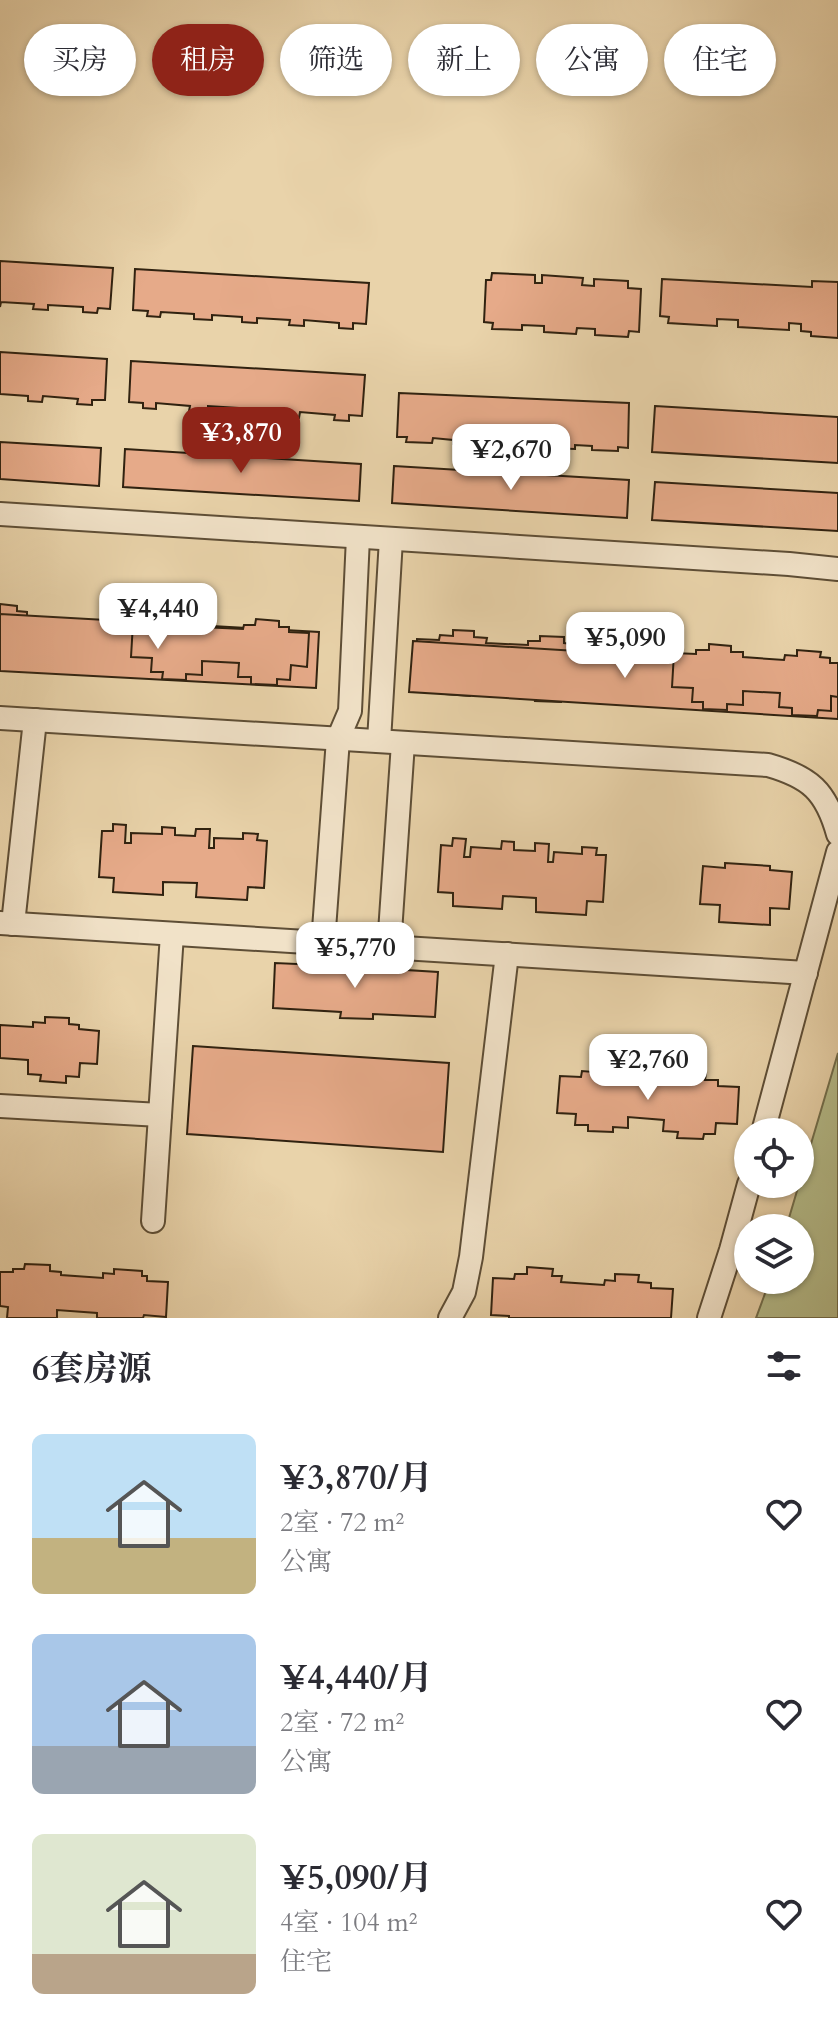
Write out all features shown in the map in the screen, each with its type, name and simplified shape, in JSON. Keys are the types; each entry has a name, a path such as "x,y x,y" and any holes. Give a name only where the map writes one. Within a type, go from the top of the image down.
{"street":[{"path":"0,514 838,569"},
{"path":"323,943 338,739 350,711 358,537"},
{"path":"379,741 391,539"},
{"path":"0,718 768,765 804,778 818,790 834,819 838,834"},
{"path":"35,720 6,923 806,973"},
{"path":"389,947 403,743"},
{"path":"767,1118 838,852"},
{"path":"153,1221 172,934"},
{"path":"450,1318 464,1292 471,1257 507,954"},
{"path":"0,1106 160,1115"},
{"path":"709,1318 745,1198"}],"green space":[{"path":"838,1053 838,1318 756,1318 765,1294 814,1294 814,1214 790,1214 795,1198 814,1198 814,1134"}],"building":[{"path":"0,261 113,268 110,309 98,308 97,313 83,312 83,307 48,305 48,310 33,309 34,304 1,302 0,307"},
{"path":"135,269 369,283 366,324 353,323 353,329 339,328 339,323 304,320 304,326 289,325 290,320 257,318 257,323 242,322 242,317 212,315 212,320 194,319 194,314 161,312 160,317 147,316 148,311 133,310"},
{"path":"492,273 535,275 535,283 542,283 542,275 583,278 582,285 594,286 594,279 628,281 628,288 641,289 639,332 629,331 628,337 595,335 595,329 577,328 576,334 544,332 544,326 522,325 522,330 492,329 493,323 484,322 486,280 491,280"},
{"path":"662,279 812,287 812,281 838,282 838,338 811,336 811,332 801,331 801,324 789,323 789,330 738,327 738,320 717,319 717,326 668,323 669,317 660,316"},
{"path":"0,352 107,359 105,400 92,400 92,405 77,404 78,399 43,396 42,402 28,401 28,396 0,394"},
{"path":"131,361 365,375 362,416 349,415 349,421 334,420 335,415 300,412 299,418 285,417 285,411 253,410 253,415 238,414 238,408 208,406 208,412 189,411 190,406 156,403 156,409 143,408 143,403 129,402"},
{"path":"399,393 629,403 628,448 618,447 618,451 592,450 592,446 575,445 575,449 547,448 547,444 526,443 526,447 500,446 500,442 479,441 479,445 453,444 453,440 433,438 432,443 406,442 407,437 397,437"},
{"path":"655,406 838,417 838,463 652,452"},
{"path":"0,442 101,448 99,486 0,479"},
{"path":"125,449 361,464 359,501 123,487"},
{"path":"394,466 629,480 627,518 392,503"},
{"path":"655,482 838,493 838,531 652,520"},
{"path":"0,604 17,606 17,611 27,612 27,616 47,618 45,651 28,650 28,664 15,663 14,670 0,670"},
{"path":"0,614 319,632 316,688 0,671"},
{"path":"168,614 190,615 189,621 202,622 202,627 243,629 244,625 255,625 256,619 279,621 279,627 289,627 289,632 309,633 307,667 291,665 290,680 277,679 277,685 251,684 251,677 238,677 239,663 202,661 202,675 186,674 186,680 162,679 163,672 151,672 152,658 131,657 133,623 155,625 155,619 168,620"},
{"path":"453,630 474,631 474,637 487,638 486,643 528,645 528,641 540,641 540,636 564,637 564,643 574,644 573,648 594,650 591,683 575,682 574,696 561,695 561,702 535,701 536,694 522,693 523,679 487,677 486,691 471,690 470,696 446,694 447,688 435,687 436,674 416,672 417,639 439,640 440,635 453,636"},
{"path":"413,641 838,667 838,719 409,692"},
{"path":"709,644 731,646 731,652 743,652 743,657 784,660 785,655 797,656 797,650 821,652 820,657 830,658 830,663 838,663 838,697 831,696 831,711 818,710 817,716 792,715 792,708 779,707 780,693 743,691 743,705 727,704 727,710 703,709 703,702 692,702 693,688 672,687 674,653 696,654 696,650 709,650"},
{"path":"113,824 126,825 125,843 131,843 131,833 162,834 162,827 175,828 175,835 195,836 196,829 210,829 209,848 214,848 214,838 243,839 243,833 258,834 257,840 267,841 264,888 248,887 247,900 196,897 197,883 163,882 163,895 113,892 114,878 99,877 102,831 113,831"},
{"path":"453,838 466,839 464,857 470,857 471,847 501,849 502,841 514,842 514,850 535,851 535,843 549,844 548,862 553,862 554,852 582,854 582,847 597,848 596,855 606,855 603,902 587,901 586,915 536,912 536,898 503,896 502,909 453,906 453,893 438,892 441,845 452,846"},
{"path":"725,863 770,866 770,870 792,872 789,909 770,908 770,925 719,922 720,905 700,904 703,866 725,868"},
{"path":"342,960 374,962 374,968 438,972 435,1017 373,1014 373,1019 340,1018 341,1012 273,1008 275,963 342,966"},
{"path":"45,1017 69,1018 69,1024 79,1025 79,1029 99,1031 97,1064 80,1063 79,1077 66,1076 66,1083 40,1081 41,1075 28,1074 28,1060 0,1058 0,1025 33,1027 33,1022 45,1023"},
{"path":"193,1046 449,1063 443,1152 187,1134"},
{"path":"594,1065 619,1066 619,1074 628,1074 628,1080 671,1083 671,1078 681,1078 682,1071 706,1073 705,1080 718,1080 718,1086 739,1087 737,1118 734,1118 734,1124 716,1123 715,1134 704,1134 703,1139 677,1138 678,1132 663,1131 664,1120 628,1117 628,1128 613,1127 613,1132 588,1131 588,1125 575,1125 576,1114 557,1113 560,1076 581,1077 582,1071 593,1072"},
{"path":"25,1264 50,1265 50,1271 61,1272 61,1275 103,1278 103,1273 114,1274 114,1269 142,1271 147,1281 168,1282 166,1317 97,1318 97,1313 57,1310 57,1318 7,1318 8,1307 0,1306 0,1272 24,1269"},
{"path":"527,1267 553,1269 552,1276 562,1276 561,1282 604,1285 605,1280 615,1281 615,1274 639,1275 638,1282 651,1283 651,1288 673,1289 671,1318 509,1318 491,1315 493,1278 514,1279 515,1274 527,1274"}]}
